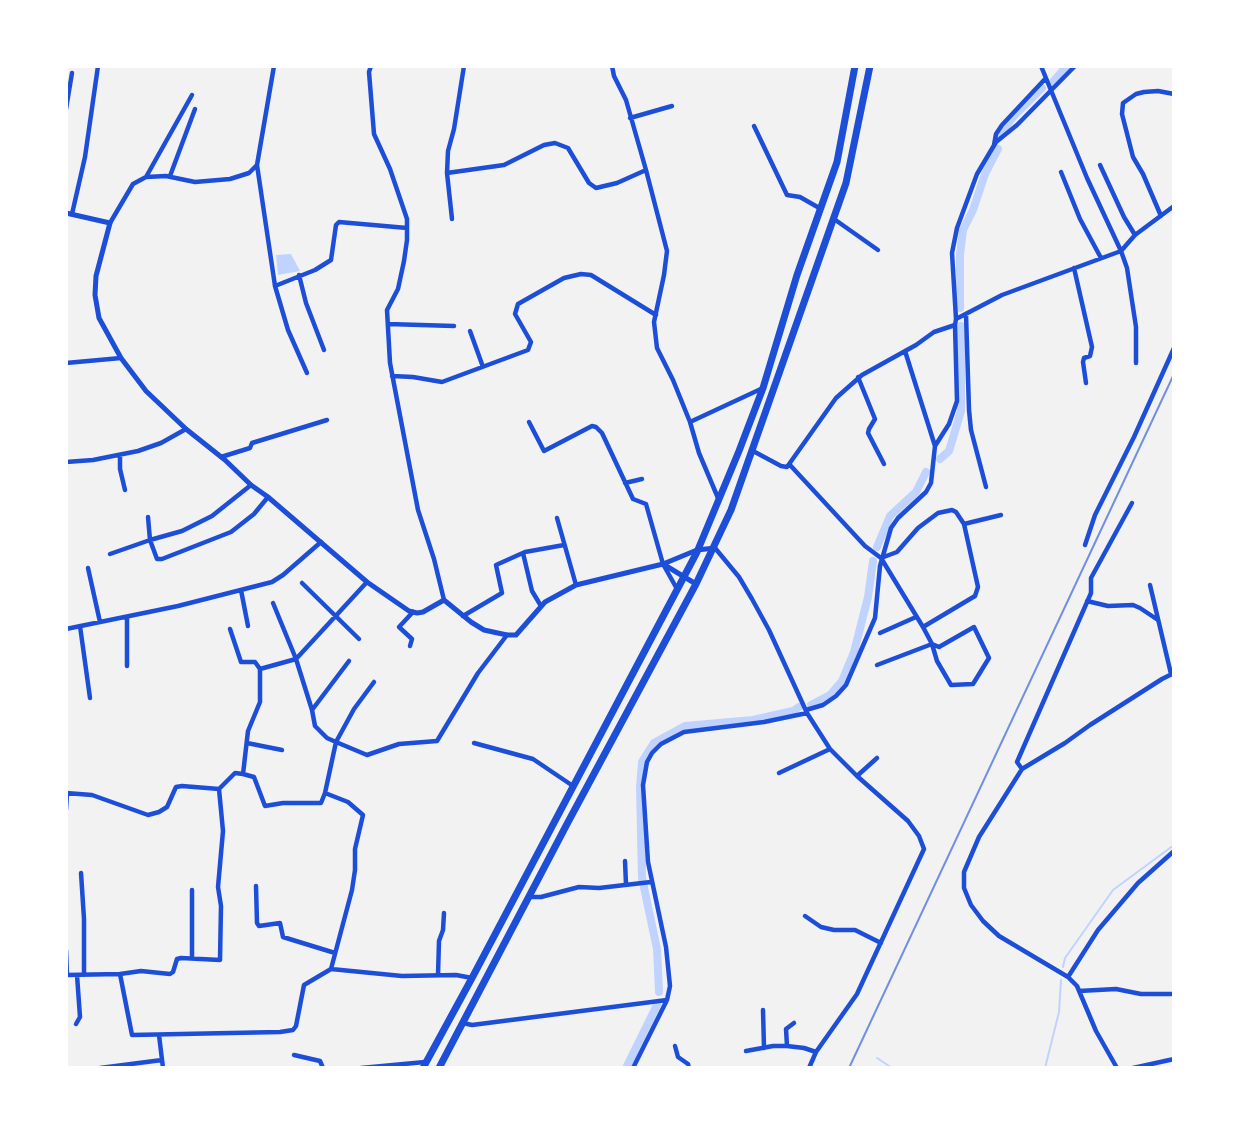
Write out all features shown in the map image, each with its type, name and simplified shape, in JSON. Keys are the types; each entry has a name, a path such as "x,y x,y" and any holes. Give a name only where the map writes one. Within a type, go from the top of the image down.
{"main road":[{"path":"424,1065 697,550 763,388 798,275 837,162 855,66"},
{"path":"439,1068 715,548 753,451 846,183 870,66"}],"street":[{"path":"98,66 85,157 69,214 110,223"},
{"path":"274,66 257,165 275,286 288,330 307,373"},
{"path":"371,66 369,72 374,134 398,189 407,219 404,261 398,289 387,310 392,376 418,510 444,600 484,630 507,635 518,634 544,602 576,585 663,564 697,550 715,548 739,577 752,599 769,630 806,711 830,749 908,820 920,836 924,849 881,944 857,994 816,1052 809,1068"},
{"path":"452,219 447,173 448,151 454,129 464,66"},
{"path":"612,66 614,76 626,100 667,251 654,322 657,348 690,422 699,453 718,498"},
{"path":"1041,66 1087,178 1121,251 1133,298 1136,363"},
{"path":"935,446 949,424 957,401 952,254 957,228 977,174 994,145 1075,66"},
{"path":"66,109 72,73"},
{"path":"994,145 996,134 1002,125 1045,79"},
{"path":"1161,216 1133,157 1124,125 1123,103 1136,94 1144,92 1158,91 1174,94"},
{"path":"146,177 192,95"},
{"path":"630,118 672,106"},
{"path":"170,176 195,109"},
{"path":"754,126 787,195 800,197 821,209"},
{"path":"447,173 504,165 544,145 555,143 568,148 589,183 596,188 617,183 646,170"},
{"path":"257,165 249,173 230,179 195,182 170,176 146,177 133,184 110,223 96,276 95,295 99,318 122,358 146,391 186,429 367,582 413,612 423,612 444,600"},
{"path":"1100,165 1135,235"},
{"path":"1061,172 1080,219 1101,258"},
{"path":"753,451 787,467 836,398 878,364 1002,295 1121,251 1135,235 1174,206"},
{"path":"834,219 878,250"},
{"path":"275,286 315,270 331,260 336,225 339,222 407,228"},
{"path":"1074,268 1092,347 1090,356 1084,358 1083,362 1086,382"},
{"path":"392,376 442,382 528,350 531,342 515,314 518,304 564,278 581,274 591,275 656,315"},
{"path":"299,275 306,303 324,350"},
{"path":"966,314 971,430 986,487"},
{"path":"388,324 454,326"},
{"path":"470,331 483,367"},
{"path":"1084,545 1095,515 1134,437 1174,348"},
{"path":"633,1068 667,1000 670,986 669,970 650,882 644,772 652,753 666,740 684,732 765,722 806,711 823,705 846,685 875,618 881,558 891,528 898,518 926,492 931,483 935,446 905,351"},
{"path":"66,363 122,358"},
{"path":"858,378 875,419 868,433 884,464"},
{"path":"690,422 763,388"},
{"path":"221,457 250,448 252,443 327,420"},
{"path":"529,422 544,451 592,426 602,433 633,499 646,504 663,564 678,589"},
{"path":"66,462 120,454 161,443 186,429"},
{"path":"120,454 120,469 125,490"},
{"path":"790,465 865,546 881,558 923,627 932,644 937,661 951,685 973,684 989,658 974,627 939,647 932,644 877,666"},
{"path":"625,483 642,479"},
{"path":"110,554 182,531 212,516 251,484"},
{"path":"148,517 150,540 158,560 231,532 254,514 268,497"},
{"path":"1022,769 1017,762 1088,601 1091,593 1091,578 1132,504"},
{"path":"881,558 897,552 918,528 938,513 952,510 964,524 978,587 975,596 923,627"},
{"path":"964,524 1001,515"},
{"path":"557,518 576,585"},
{"path":"66,629 178,606 272,582 321,542"},
{"path":"464,616 501,594 503,590 496,565 523,553 564,545"},
{"path":"523,553 532,591 541,606"},
{"path":"663,564 696,584"},
{"path":"88,568 100,622"},
{"path":"260,669 296,660 367,582"},
{"path":"302,583 359,639"},
{"path":"1118,1068 1096,1031 1079,991 1068,977 999,936 983,921 970,905 964,888 964,872 979,837 1022,769 1172,674 1150,585"},
{"path":"241,590 248,626"},
{"path":"1088,601 1108,606 1133,605 1158,620"},
{"path":"273,603 296,660 315,726 327,738 367,755 399,744 440,739 478,673 507,635"},
{"path":"410,646 412,639 399,627 413,612"},
{"path":"127,617 127,666"},
{"path":"880,633 916,617"},
{"path":"80,626 90,698"},
{"path":"230,629 241,662 255,662 260,669 260,702 248,731 243,774"},
{"path":"312,710 349,661"},
{"path":"66,950 66,975 120,974 141,971 170,974 173,972 177,959 220,960 221,906 218,887 223,831 219,789 235,772 254,777 266,806 283,803 321,803 336,742 354,709 374,682"},
{"path":"247,743 282,750"},
{"path":"474,743 533,759 573,786"},
{"path":"779,773 830,749"},
{"path":"857,776 877,758"},
{"path":"66,809 66,793 92,795 148,814 159,812 167,807 176,788 182,786 219,789"},
{"path":"325,793 348,802 363,815 355,849 352,890 331,969"},
{"path":"1068,977 1098,930 1137,883 1174,851"},
{"path":"625,861 626,885"},
{"path":"81,873 84,975"},
{"path":"530,897 541,897 579,888 650,882"},
{"path":"256,886 259,926 280,923 283,937 335,952"},
{"path":"192,890 192,958"},
{"path":"438,975 439,941 443,930 444,913"},
{"path":"805,916 821,927 834,930 855,930 881,944"},
{"path":"120,974 132,1035 293,1030 296,1026 304,985 331,969 402,976 456,975 472,978"},
{"path":"76,1024 80,1017 77,975"},
{"path":"1079,991 1116,989 1141,994 1174,994"},
{"path":"463,1023 472,1025 667,1000"},
{"path":"763,1010 764,1048"},
{"path":"787,1046 786,1029 794,1023"},
{"path":"159,1035 163,1068"},
{"path":"675,1046 678,1057 688,1064 689,1068"},
{"path":"746,1051 787,1046 816,1052"},
{"path":"294,1055 320,1061 323,1068"},
{"path":"1133,1068 1174,1059"},
{"path":"100,1068 162,1060"},
{"path":"361,1068 424,1065"}],"water":[{"path":"291,254 300,271 278,275 276,255"}],"waterway":[{"path":"1053,82 1067,66"},
{"path":"1000,134 1013,117 1042,88"},
{"path":"960,308 960,255 963,230 973,210 985,174 998,149"},
{"path":"940,459 949,451 961,411 961,326"},
{"path":"877,547 890,516 916,492 926,472"},
{"path":"811,705 830,695 842,681 854,652 868,597 873,561"},
{"path":"659,992 657,949 642,878 640,788 642,762 654,743 685,726 753,720 793,711 799,707"},
{"path":"1063,967 1065,958 1113,890 1174,845"},
{"path":"1045,1068 1059,1012 1061,980"},
{"path":"626,1068 657,1005"},
{"path":"877,1058 892,1068"}],"railway":[{"path":"849,1068 1174,374"}]}
